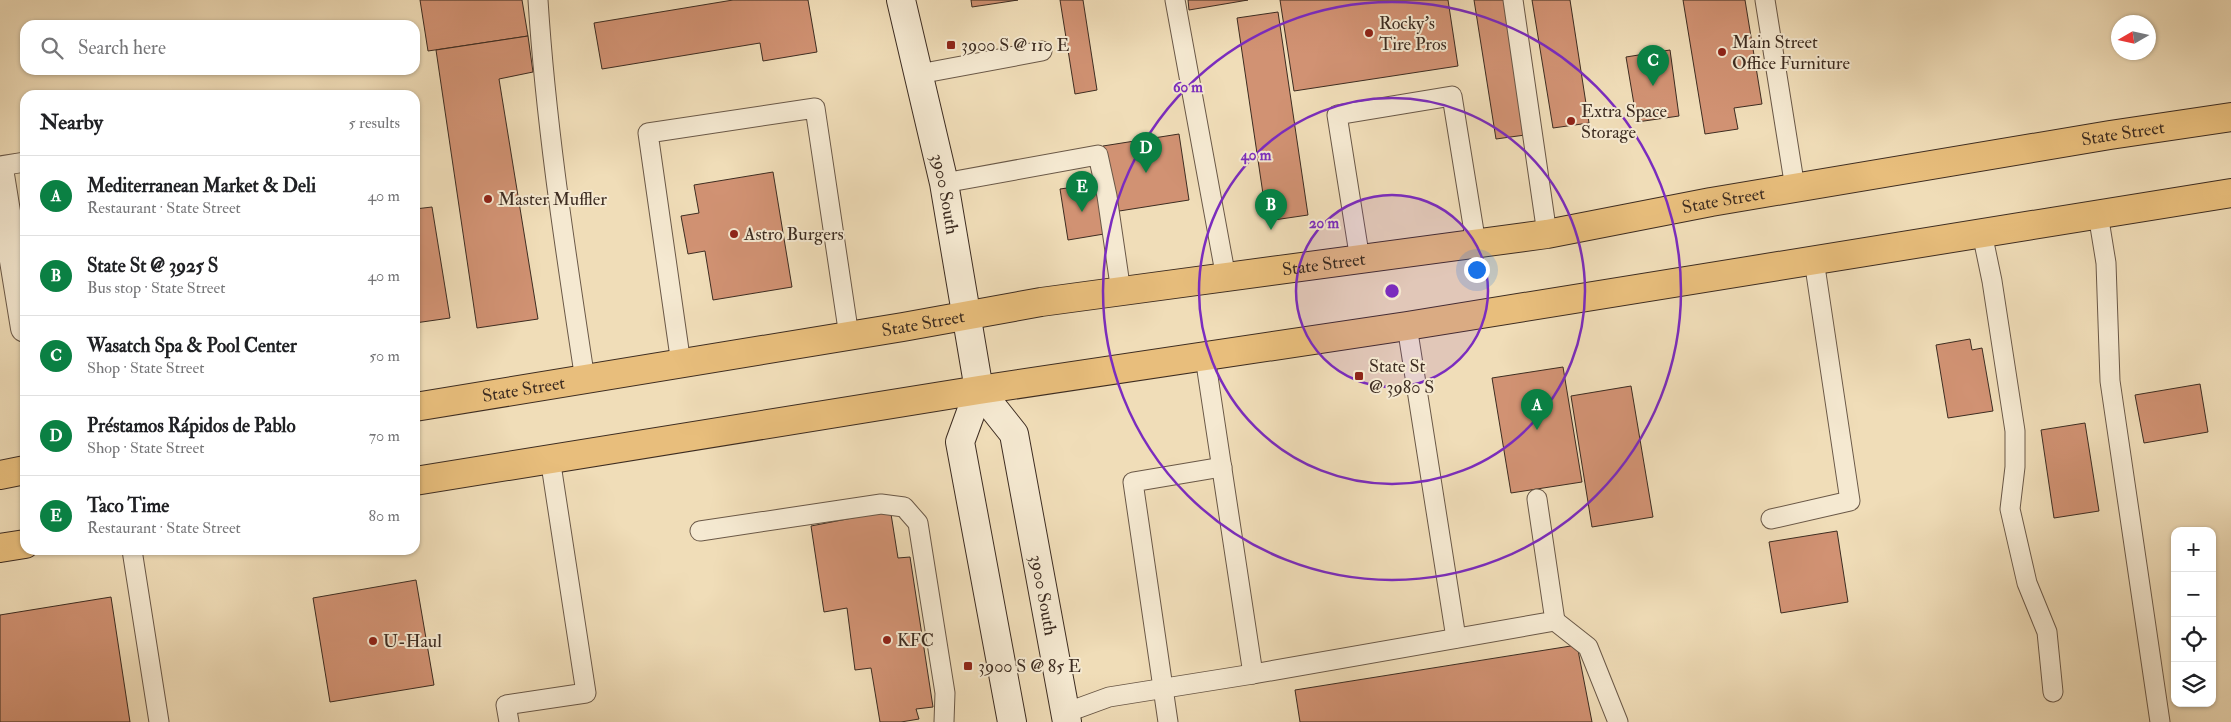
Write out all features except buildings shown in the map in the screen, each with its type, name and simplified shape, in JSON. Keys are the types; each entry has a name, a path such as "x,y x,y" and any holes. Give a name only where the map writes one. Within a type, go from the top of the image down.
{"main road":[{"name":"3900 South","path":"901,0 944,183 979,390 960,442 1012,722"},
{"name":"State Street","path":"420,406 967,315 1547,234 1795,188 2110,135 2231,117"},
{"path":"0,175 20,297"},
{"path":"420,480 979,390 1407,326 2231,193"},
{"name":"3900 South","path":"979,390 1014,434 1066,718"},
{"path":"0,475 20,471"},
{"path":"0,548 20,545"}],"lane":[{"path":"538,0 540,35 559,201 585,380"},
{"path":"1175,0 1226,278"},
{"path":"1513,0 1547,234"},
{"path":"1765,0 1795,188"},
{"path":"918,74 1042,51"},
{"path":"1360,260 1337,115 1452,96 1476,244"},
{"path":"681,364 648,133 814,108 849,336"},
{"path":"944,183 1098,156 1107,196 1121,292"},
{"path":"0,166 20,163"},
{"path":"2098,214 2106,263 2110,381 2160,722"},
{"path":"1982,233 1992,281 2014,431 2015,467 2010,509 2027,583 2047,632 2053,692"},
{"path":"1771,519 1850,501 1814,260"},
{"path":"1407,326 1456,638"},
{"path":"1205,357 1253,674"},
{"path":"509,722 506,705 586,692 550,458"},
{"path":"1168,722 1132,482 1222,467"},
{"path":"1537,499 1555,621 1588,647 1618,722"},
{"path":"700,531 880,504 904,506 918,523 945,693 944,722"},
{"path":"133,555 159,722"},
{"path":"1066,718 1109,697 1253,674 1555,621"}],"place":[{"name":"Rocky's Tire Pros","path":"1369,33"},
{"name":"3900 S @ 110 E","path":"951,45"},
{"name":"Main Street Office Furniture","path":"1722,52"},
{"name":"Wasatch Spa & Pool Center","path":"1653,86"},
{"name":"Extra Space Storage","path":"1571,121"},
{"name":"Préstamos Rápidos de Pablo","path":"1146,173"},
{"name":"Master Muffler","path":"488,199"},
{"name":"Taco Time","path":"1082,212"},
{"name":"State St @ 3925 S","path":"1271,230"},
{"name":"Astro Burgers","path":"734,234"},
{"name":"State St @ 3980 S","path":"1359,376"},
{"name":"Mediterranean Market & Deli","path":"1537,430"},
{"name":"KFC","path":"887,640"},
{"name":"U-Haul","path":"373,641"},
{"name":"3900 S @ 85 E","path":"968,666"}]}
